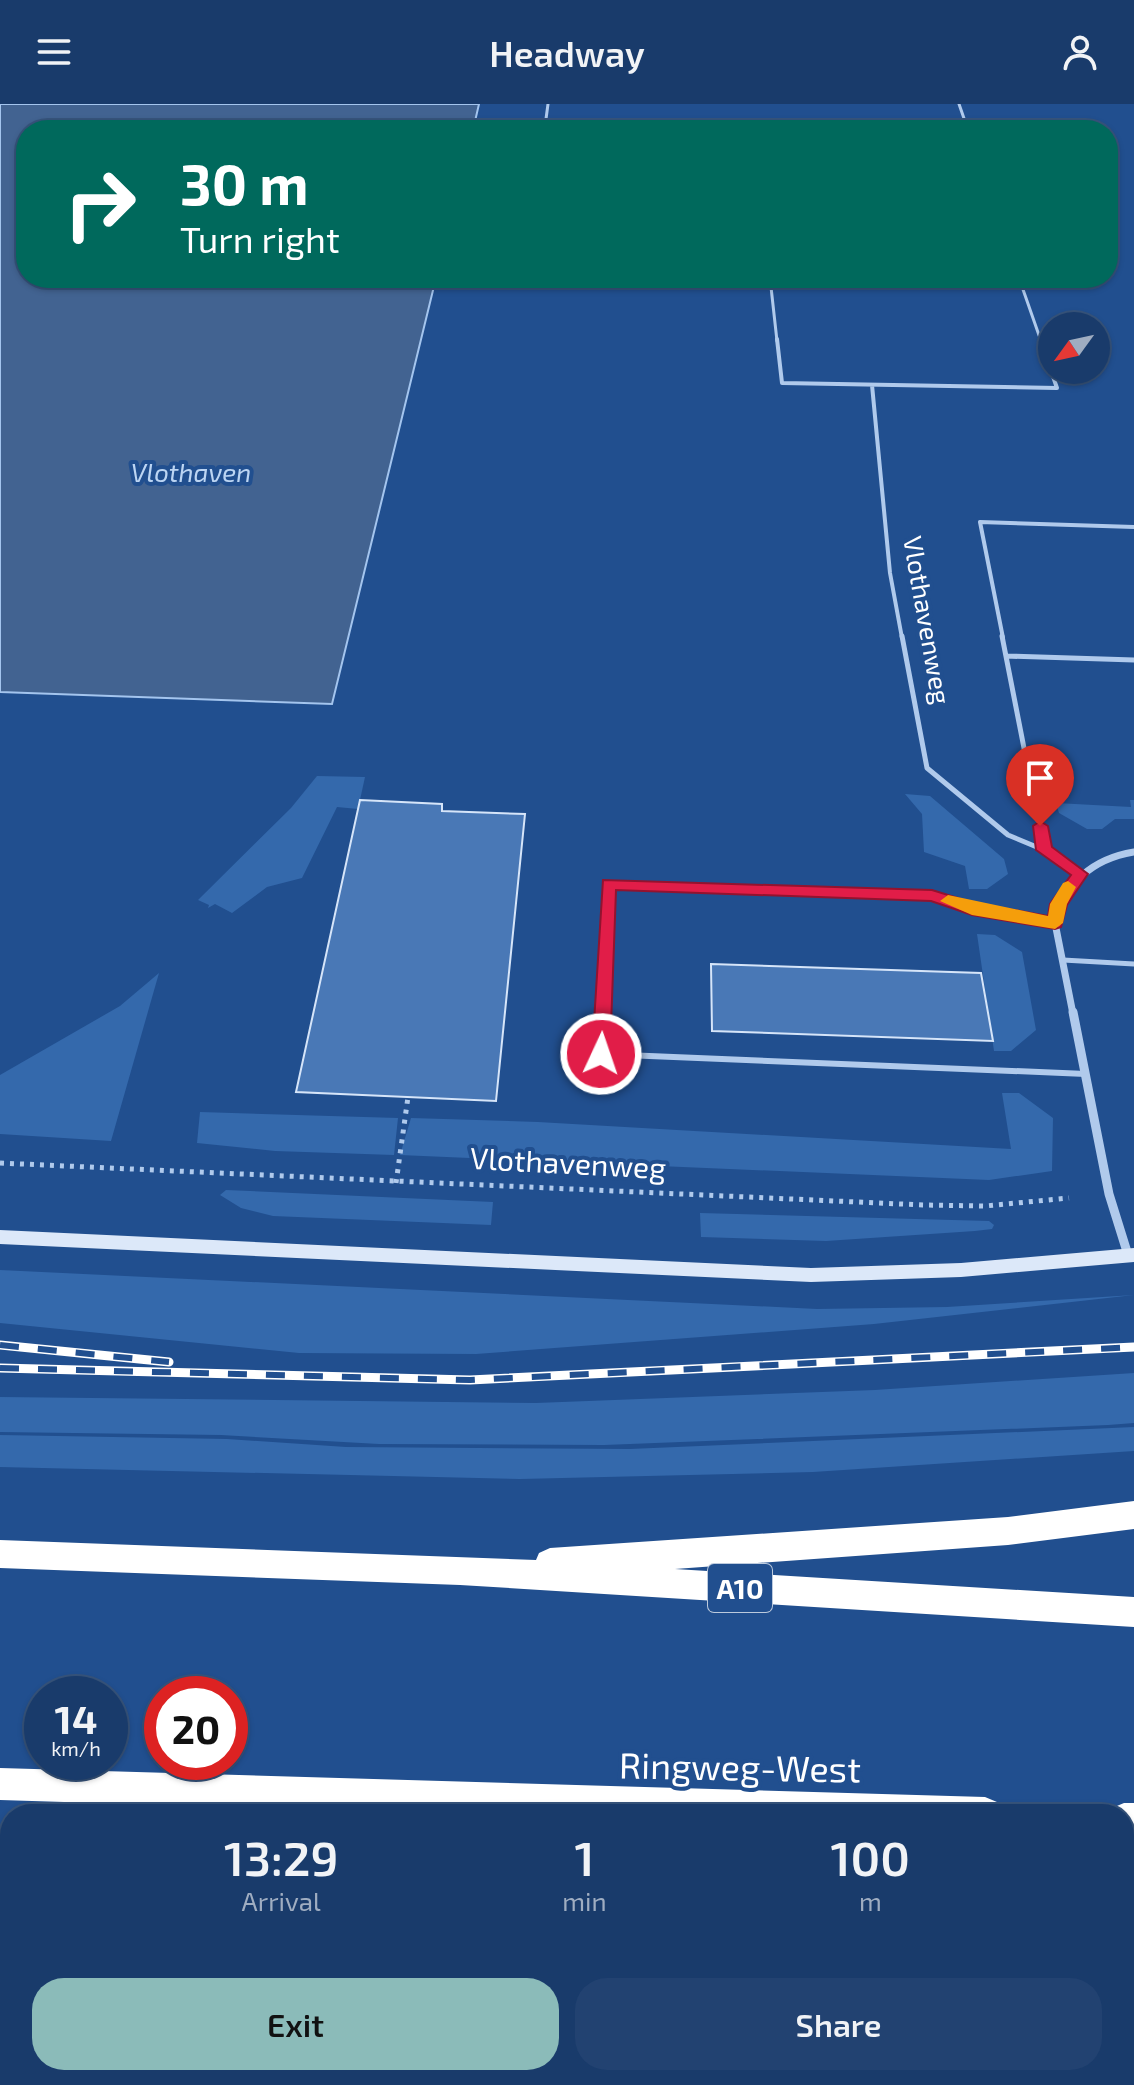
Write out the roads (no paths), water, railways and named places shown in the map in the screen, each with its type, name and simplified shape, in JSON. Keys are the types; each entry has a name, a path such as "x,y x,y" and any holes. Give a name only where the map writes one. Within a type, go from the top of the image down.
{"highway":[{"name":"A10","path":"460,1570 1008,1531 1134,1515"},
{"name":"A10","path":"0,1554 460,1570 1134,1612"},
{"name":"Ringweg-West","path":"0,1784 607,1804"},
{"name":"Ringweg-West","path":"494,1801 510,1804"}],"main road":[{"path":"0,1237 811,1275 961,1270 1131,1255"}],"street":[{"path":"1131,1255 1109,1194 1055,923 1059,904 1080,874 1109,858 1134,852"}],"lane":[{"path":"546,119 548,104"},
{"path":"771,288 782,383 1057,388 1022,288"},
{"name":"Vlothavenweg","path":"872,385 890,573 927,768 1008,835 1044,850 1080,874"},
{"path":"1044,850 980,522 1134,527"},
{"path":"1006,656 1134,660"},
{"path":"1055,923 972,909 932,896 608,884 601,1054 1086,1074"},
{"path":"1063,960 1134,964"}],"water":[{"name":"Vlothaven","path":"0,104 479,104 475,120 16,120 16,288 434,288 332,704 0,692"}],"railway":[{"path":"0,1345 169,1362"},
{"path":"0,1368 470,1380 1134,1347"}]}
